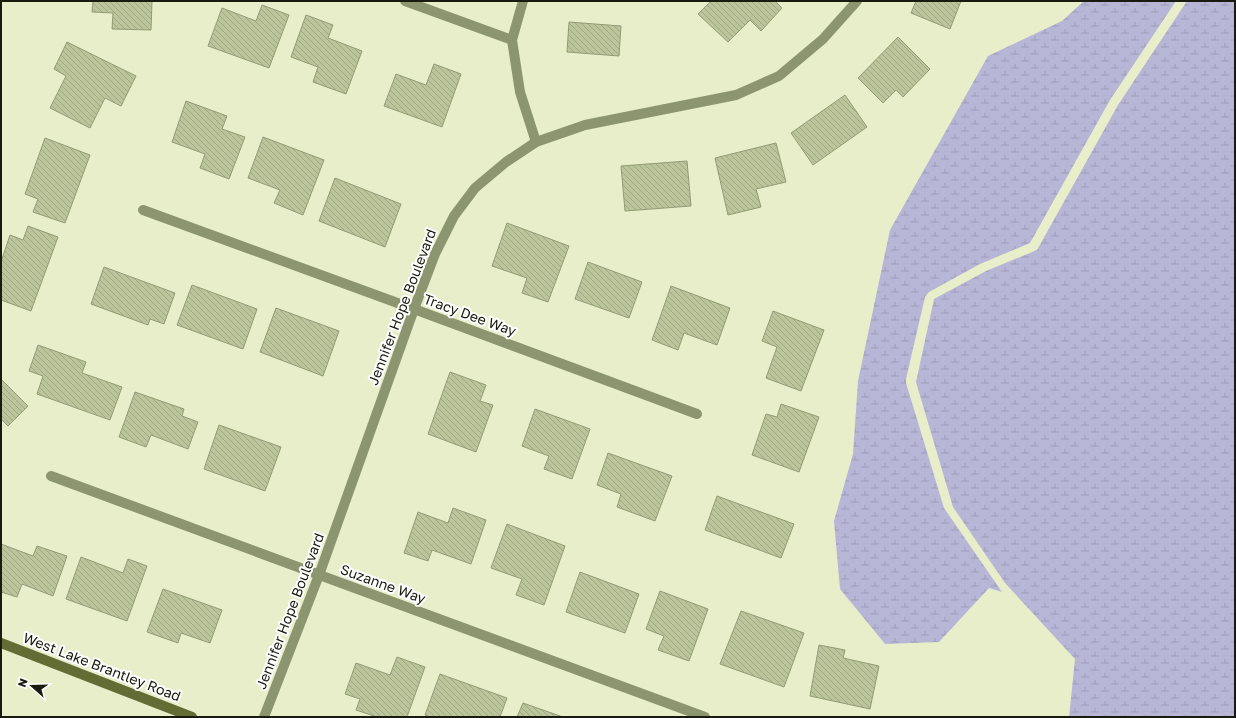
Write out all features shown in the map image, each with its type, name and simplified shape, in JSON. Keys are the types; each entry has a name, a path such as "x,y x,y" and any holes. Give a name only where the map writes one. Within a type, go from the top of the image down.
{"street":[{"path":"405,1 512,40"},
{"path":"523,1 512,40 520,92 536,142"},
{"name":"Jennifer Hope Boulevard","path":"264,717 319,575 435,254 454,216 475,188 506,162 536,142 585,125 736,95 779,76 824,39 857,1"},
{"name":"Tracy Dee Way","path":"143,210 697,414"},
{"name":"Suzanne Way","path":"51,476 705,717"},
{"name":"West Lake Brantley Road","path":"1,643 192,717"}],"green space":[{"path":"1084,1 1176,1 1110,100 1030,243 980,264 929,292 925,297 906,379 944,508 1002,592 989,588 939,642 885,644 840,589 834,521 853,454 858,381 890,230 988,56 1062,21"},
{"path":"1187,1 1235,1 1235,717 1069,717 1075,659 1005,583 953,507 916,382 934,299 986,271 1037,250 1118,105"}],"building":[{"path":"93,1 152,1 151,30 112,29 113,13 92,12"},
{"path":"711,1 775,1 782,8 761,31 750,20 728,42 698,14"},
{"path":"916,1 961,1 950,29 911,13"},
{"path":"262,5 289,15 269,68 208,46 222,8 256,21"},
{"path":"306,15 333,25 328,38 362,51 346,94 313,82 318,67 291,57"},
{"path":"569,22 621,26 619,56 567,52"},
{"path":"898,37 930,69 903,97 896,90 883,103 858,78"},
{"path":"67,42 136,76 121,106 105,98 90,128 50,108 66,76 54,69"},
{"path":"434,64 461,74 442,127 384,106 396,74 426,85"},
{"path":"845,95 867,127 813,165 791,133"},
{"path":"186,101 227,116 222,129 245,137 229,179 200,168 205,154 172,142"},
{"path":"263,137 324,160 303,215 274,203 280,190 248,178"},
{"path":"45,138 90,155 65,223 33,212 38,199 25,194"},
{"path":"776,143 786,182 756,189 761,207 728,215 715,158"},
{"path":"687,161 691,206 625,211 621,166"},
{"path":"335,178 401,204 385,247 319,221"},
{"path":"507,223 569,246 548,302 522,293 527,278 492,266"},
{"path":"28,226 58,237 31,311 1,300 1,262 10,235 23,240"},
{"path":"588,262 642,282 629,318 575,299"},
{"path":"104,267 175,293 164,324 150,319 148,325 91,304"},
{"path":"192,285 257,309 243,349 177,325"},
{"path":"671,286 730,308 717,345 684,333 678,350 652,340"},
{"path":"276,308 339,331 323,376 260,352"},
{"path":"773,311 824,330 801,391 766,378 777,347 762,341"},
{"path":"38,345 86,362 82,373 122,387 110,420 37,394 43,376 29,371"},
{"path":"450,372 486,385 480,401 493,405 476,452 428,434"},
{"path":"1,379 28,406 8,426 1,419"},
{"path":"135,392 184,409 182,416 198,422 188,449 151,435 146,447 119,437"},
{"path":"781,404 819,417 799,472 752,455 766,414 777,417"},
{"path":"535,409 590,429 572,479 544,469 549,456 522,446"},
{"path":"219,425 281,447 265,491 204,469"},
{"path":"608,453 672,476 655,521 617,507 621,494 597,485"},
{"path":"717,496 794,524 781,558 705,530"},
{"path":"453,508 486,520 471,564 432,550 428,561 404,553 418,512 448,523"},
{"path":"507,524 565,546 544,605 516,595 522,579 491,568"},
{"path":"1,544 33,556 37,546 67,556 53,596 22,584 17,597 1,592"},
{"path":"81,557 123,573 128,559 147,566 127,621 66,599"},
{"path":"580,572 639,594 625,633 566,612"},
{"path":"163,589 222,610 210,643 181,633 178,643 147,632"},
{"path":"660,591 708,609 689,661 658,650 664,636 646,629"},
{"path":"741,611 804,633 784,687 720,664"},
{"path":"819,645 845,650 843,658 879,666 870,709 810,696"},
{"path":"397,657 425,667 407,717 377,717 356,710 360,699 345,694 356,663 390,675"},
{"path":"440,674 507,698 500,717 430,717 425,715"},
{"path":"523,703 563,717 517,717"}]}
